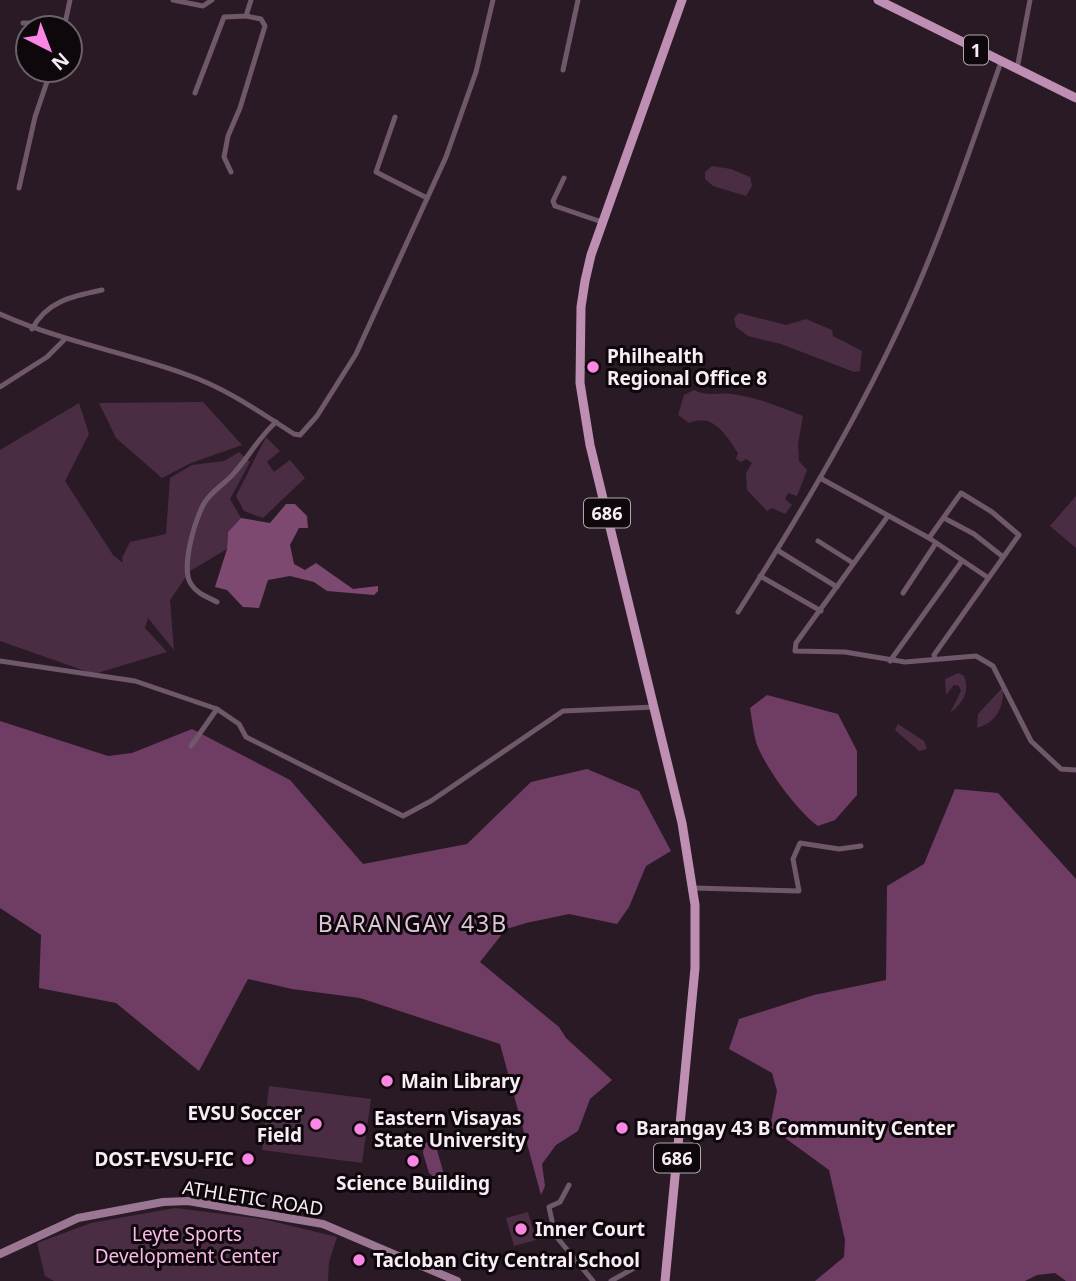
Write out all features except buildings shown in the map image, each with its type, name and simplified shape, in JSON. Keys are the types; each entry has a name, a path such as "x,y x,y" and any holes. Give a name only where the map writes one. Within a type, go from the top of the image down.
{"main road":[{"name":"686","path":"665,1281 695,968 694,888 655,707 590,445 581,396 581,302 602,222 682,0"},
{"name":"1","path":"878,0 1076,98"}],"street":[{"path":"173,0 203,6 212,0"},
{"path":"242,0 251,1 246,16"},
{"path":"0,314 64,340 191,376 238,397 294,434 300,435 317,416 356,354 427,198 477,72 493,0"},
{"path":"563,70 578,0"},
{"path":"1017,69 1030,0"},
{"path":"195,93 224,17 246,16 261,19 265,26 240,108 228,136 224,157 231,172"},
{"path":"738,612 820,478 871,385 910,302 962,174 1001,62"},
{"path":"19,188 35,117 46,84"},
{"path":"395,117 376,172 427,198"},
{"path":"564,178 553,201 555,206 602,222"},
{"path":"32,328 49,306 73,296 102,290"},
{"path":"0,387 47,357 64,340"},
{"path":"218,601 201,594 190,584 185,567 199,512 208,498 233,475 262,434 276,422"},
{"path":"820,478 929,538 987,577"},
{"path":"929,538 961,493 992,512 1019,535 934,655 935,659"},
{"path":"888,516 796,643 795,650 845,652 890,661 967,655 990,663 1031,741 1061,769 1076,769"},
{"path":"944,518 974,534 1002,556"},
{"path":"818,541 853,563"},
{"path":"903,593 936,543"},
{"path":"776,550 837,587"},
{"path":"890,661 962,561"},
{"path":"760,576 821,611"},
{"path":"0,661 135,681 217,709 239,724 246,737 403,816 431,801 563,711 655,707"},
{"path":"191,746 217,709"},
{"path":"694,888 799,891 793,859 800,844 839,849 861,846"},
{"path":"569,1185 560,1202 548,1209 553,1228 593,1281"},
{"name":"ATHLETIC ROAD","path":"0,1254 78,1218 163,1202 188,1201 323,1224 457,1281"},
{"path":"611,1281 636,1267"}],"green space":[{"path":"712,166 731,169 750,177 752,186 746,196 713,186 705,179 705,172"},
{"path":"739,313 786,325 806,319 832,330 833,336 862,351 860,371 854,372 781,344 748,336 736,327 734,318"},
{"path":"694,390 750,397 803,416 798,444 799,461 807,470 797,496 788,493 785,499 792,505 785,514 772,508 767,511 747,490 746,473 752,463 746,459 741,462 736,459 738,453 718,427 698,420 689,423 678,415 684,395"},
{"path":"203,402 242,445 191,463 162,478 116,438 99,403"},
{"path":"79,403 89,434 65,481 113,555 123,563 122,558 130,542 166,534 170,478 192,465 224,461 239,452 250,462 230,499 241,518 228,532 227,549 190,571 170,600 174,650 148,618 145,628 167,652 94,674 0,641 0,450"},
{"path":"266,437 280,451 267,462 274,472 290,460 305,478 263,518 244,511 236,496"},
{"path":"1076,496 1076,548 1050,526"},
{"path":"958,673 964,676 966,692 959,705 950,713 961,691 959,686 954,685 946,695 945,679"},
{"path":"1003,687 998,713 990,722 977,728 978,714"},
{"path":"898,724 924,741 927,749 919,751 895,730"},
{"name":"EVSU Soccer Field","path":"269,1086 371,1099 362,1163 262,1150"},
{"name":"Leyte Sports Development Center","path":"175,1208 263,1219 337,1237 329,1262 328,1281 54,1281 45,1276 37,1243 91,1223"},
{"name":"Inner Court","path":"528,1212 536,1240 514,1246 506,1218"}],"shaded area":[{"path":"286,504 295,504 307,516 308,528 299,528 290,545 294,564 305,570 316,563 353,589 378,586 378,591 374,595 327,591 314,582 290,576 268,580 259,608 243,607 227,590 215,587 227,549 228,532 241,518 270,523"},
{"path":"767,695 838,714 857,751 857,795 835,820 818,826 810,819 791,799 760,752 750,708"},
{"path":"0,721 108,756 132,753 192,729 290,780 363,864 467,844 531,782 587,769 639,791 671,851 646,866 629,907 617,924 569,914 526,923 506,929 480,962 559,1027 566,1038 612,1080 590,1099 578,1131 556,1145 542,1164 545,1186 541,1195 500,1044 360,998 292,989 248,979 199,1071 116,1003 39,988 41,935 0,908"},
{"path":"955,789 998,793 1076,879 1076,1281 1066,1281 1055,1273 1037,1275 1025,1281 815,1281 844,1257 845,1240 829,1170 770,1127 777,1091 772,1073 729,1049 739,1019 814,995 886,980 887,886 924,864"},
{"path":"434,1139 444,1175 435,1178 429,1173 423,1153 424,1144"}],"place":[{"name":"Philhealth Regional Office 8","path":"593,367"},
{"name":"Main Library","path":"387,1081"},
{"name":"EVSU Soccer Field","path":"316,1124"},
{"name":"Barangay 43 B Community Center","path":"622,1128"},
{"name":"Eastern Visayas State University","path":"360,1129"},
{"name":"DOST-EVSU-FIC","path":"248,1159"},
{"name":"Science Building","path":"413,1161"},
{"name":"Inner Court","path":"521,1229"},
{"name":"Tacloban City Central School","path":"359,1260"}],"district":[{"name":"BARANGAY 43B","path":"413,923"}]}
